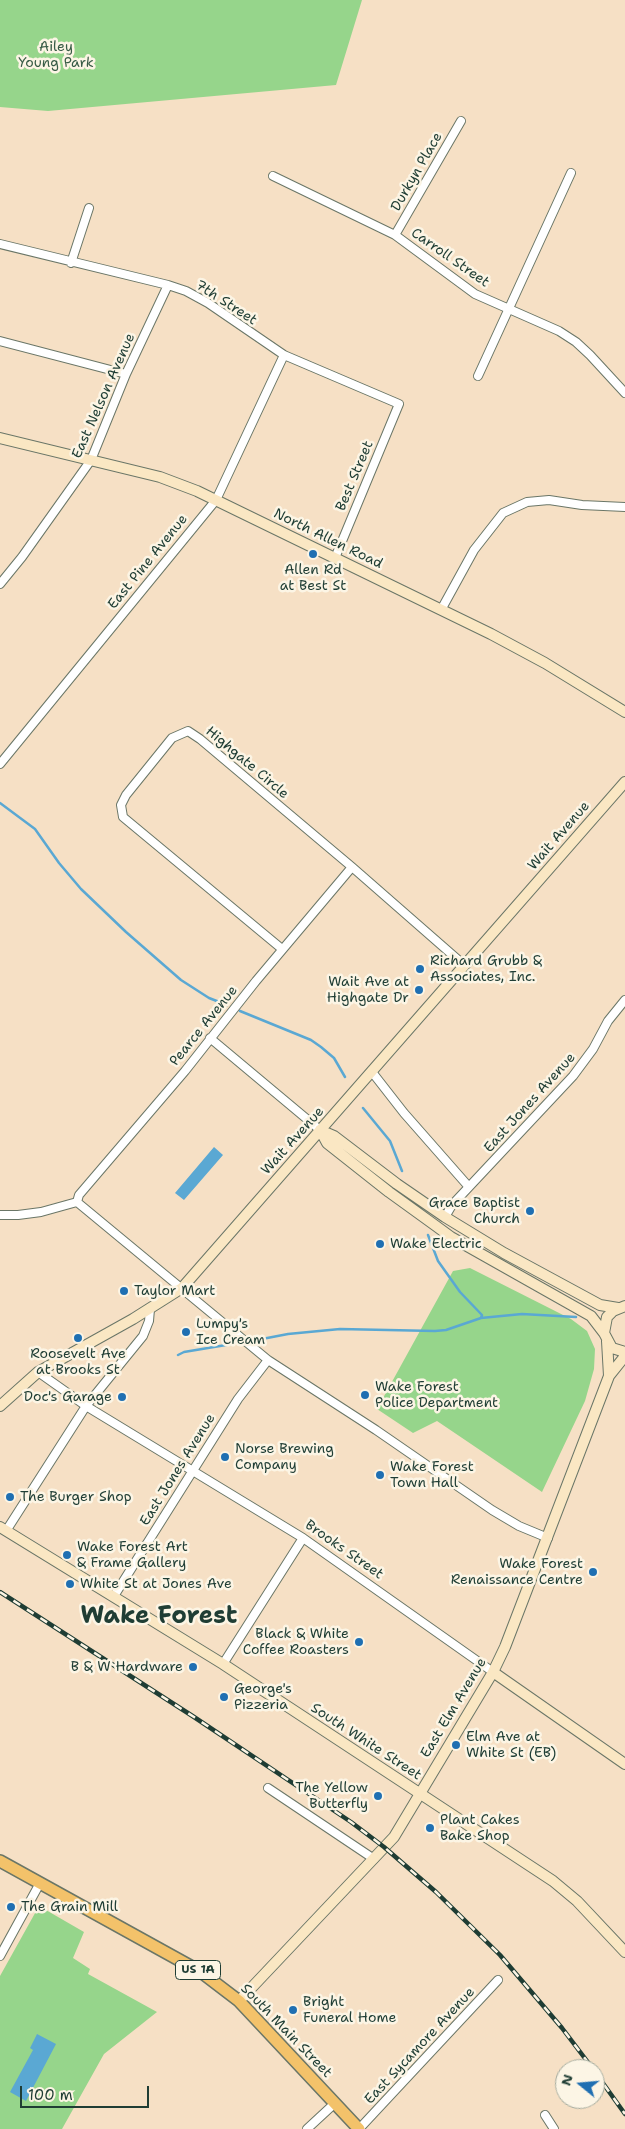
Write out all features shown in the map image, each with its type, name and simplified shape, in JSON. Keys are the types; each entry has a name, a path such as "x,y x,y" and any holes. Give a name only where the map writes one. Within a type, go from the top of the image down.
{"main road":[{"name":"South Main Street","path":"0,1861 201,1972 238,2002 359,2129"}],"street":[{"name":"Durkyn Place","path":"395,235 461,121"},
{"path":"478,376 570,173"},
{"name":"Carroll Street","path":"273,176 395,235 475,294 559,331 576,342 625,393"},
{"path":"71,263 89,208"},
{"name":"7th Street","path":"0,244 71,263 168,284 208,303 284,355 399,404"},
{"name":"East Nelson Avenue","path":"0,584 22,558 91,460 126,374 168,284"},
{"path":"0,341 126,374"},
{"name":"East Pine Avenue","path":"0,764 216,500 284,355"},
{"name":"Best Street","path":"335,558 399,404"},
{"name":"North Allen Road","path":"0,438 160,477 216,500 545,663 625,712"},
{"path":"441,610 474,550 503,513 527,502 549,500 582,505 625,507"},
{"name":"Highgate Circle","path":"282,949 123,816 121,805 126,795 172,738 188,731 200,739 352,867 464,965"},
{"name":"Wait Avenue","path":"0,1406 38,1372 182,1288 625,782"},
{"name":"Pearce Avenue","path":"77,1202 80,1195 282,949 352,867"},
{"name":"East Jones Avenue","path":"445,1217 452,1205 573,1076 593,1049 608,1021 625,1000"},
{"path":"210,1038 320,1130 334,1136 397,1184 445,1217 504,1253 600,1305 623,1306"},
{"path":"372,1072 404,1114 469,1187"},
{"path":"320,1130 327,1143 436,1226 466,1246 591,1316 612,1348 625,1354"},
{"path":"0,1215 41,1212 77,1202 268,1360 376,1430 492,1510 519,1526 548,1538"},
{"path":"606,1337 607,1317 623,1306"},
{"path":"3,1529 86,1406 143,1336 149,1321 150,1308"},
{"name":"East Elm Avenue","path":"606,1337 609,1376"},
{"name":"East Elm Avenue","path":"238,2002 394,1838 421,1794 424,1784 493,1672 506,1647 609,1376 625,1354"},
{"name":"East Jones Avenue","path":"114,1596 238,1400 268,1360"},
{"name":"Brooks Street","path":"38,1372 86,1406 303,1538 625,1764"},
{"name":"South White Street","path":"3,1529 222,1664 565,1890 625,1952"},
{"path":"222,1664 303,1538"},
{"path":"268,1788 374,1859"},
{"path":"0,1956 40,1883"},
{"name":"East Sycamore Avenue","path":"359,2129 498,1980"},
{"path":"307,2129 334,2104"},
{"path":"545,2115 554,2129"}],"green space":[{"name":"Ailey Young Park","path":"0,0 362,0 336,85 48,111 0,107"},
{"path":"470,1268 571,1319 587,1331 595,1349 594,1369 585,1401 542,1492 437,1421 413,1433 377,1409 453,1271"},
{"path":"39,1906 84,1932 73,1958 90,1969 88,1974 157,2012 104,2054 62,2129 0,2129 0,1976"}],"water":[{"path":"214,1147 223,1155 184,1200 175,1193"},
{"path":"37,2034 56,2044 26,2101 10,2092 33,2050 30,2048"}],"waterway":[{"path":"0,803 35,829 59,863 81,889 126,932 181,980 209,998 227,1005"},
{"path":"240,1011 311,1040 334,1058 345,1077"},
{"path":"363,1108 390,1141 402,1171"},
{"path":"428,1235 438,1261 460,1292 482,1315 481,1318"},
{"path":"262,1339 288,1334 340,1329 446,1330 481,1318 522,1314 576,1317"},
{"path":"178,1355 184,1352 232,1344"}],"railway":[{"path":"0,1592 194,1717 351,1822 384,1847 436,1892 500,1955 562,2028 585,2059"},
{"path":"605,2086 625,2114"}],"place":[{"name":"Allen Rd at Best St","path":"313,554"},
{"name":"Richard Grubb & Associates, Inc.","path":"420,969"},
{"name":"Wait Ave at Highgate Dr","path":"419,990"},
{"name":"Grace Baptist Church","path":"530,1211"},
{"name":"Wake Electric","path":"380,1244"},
{"name":"Taylor Mart","path":"124,1291"},
{"name":"Lumpy's Ice Cream","path":"186,1332"},
{"name":"Roosevelt Ave at Brooks St","path":"78,1338"},
{"name":"Wake Forest Police Department","path":"365,1395"},
{"name":"Doc's Garage","path":"122,1397"},
{"name":"Norse Brewing Company","path":"225,1457"},
{"name":"Wake Forest Town Hall","path":"380,1475"},
{"name":"The Burger Shop","path":"10,1497"},
{"name":"Wake Forest Art & Frame Gallery","path":"67,1555"},
{"name":"Wake Forest Renaissance Centre","path":"593,1572"},
{"name":"White St at Jones Ave","path":"70,1584"},
{"name":"Black & White Coffee Roasters","path":"359,1642"},
{"name":"B & W Hardware","path":"193,1667"},
{"name":"George's Pizzeria","path":"224,1697"},
{"name":"Elm Ave at White St (EB)","path":"456,1745"},
{"name":"The Yellow Butterfly","path":"378,1796"},
{"name":"Plant Cakes Bake Shop","path":"430,1828"},
{"name":"The Grain Mill","path":"11,1907"},
{"name":"Bright Funeral Home","path":"293,2010"}],"district":[{"name":"Wake Forest","path":"159,1617"}]}
